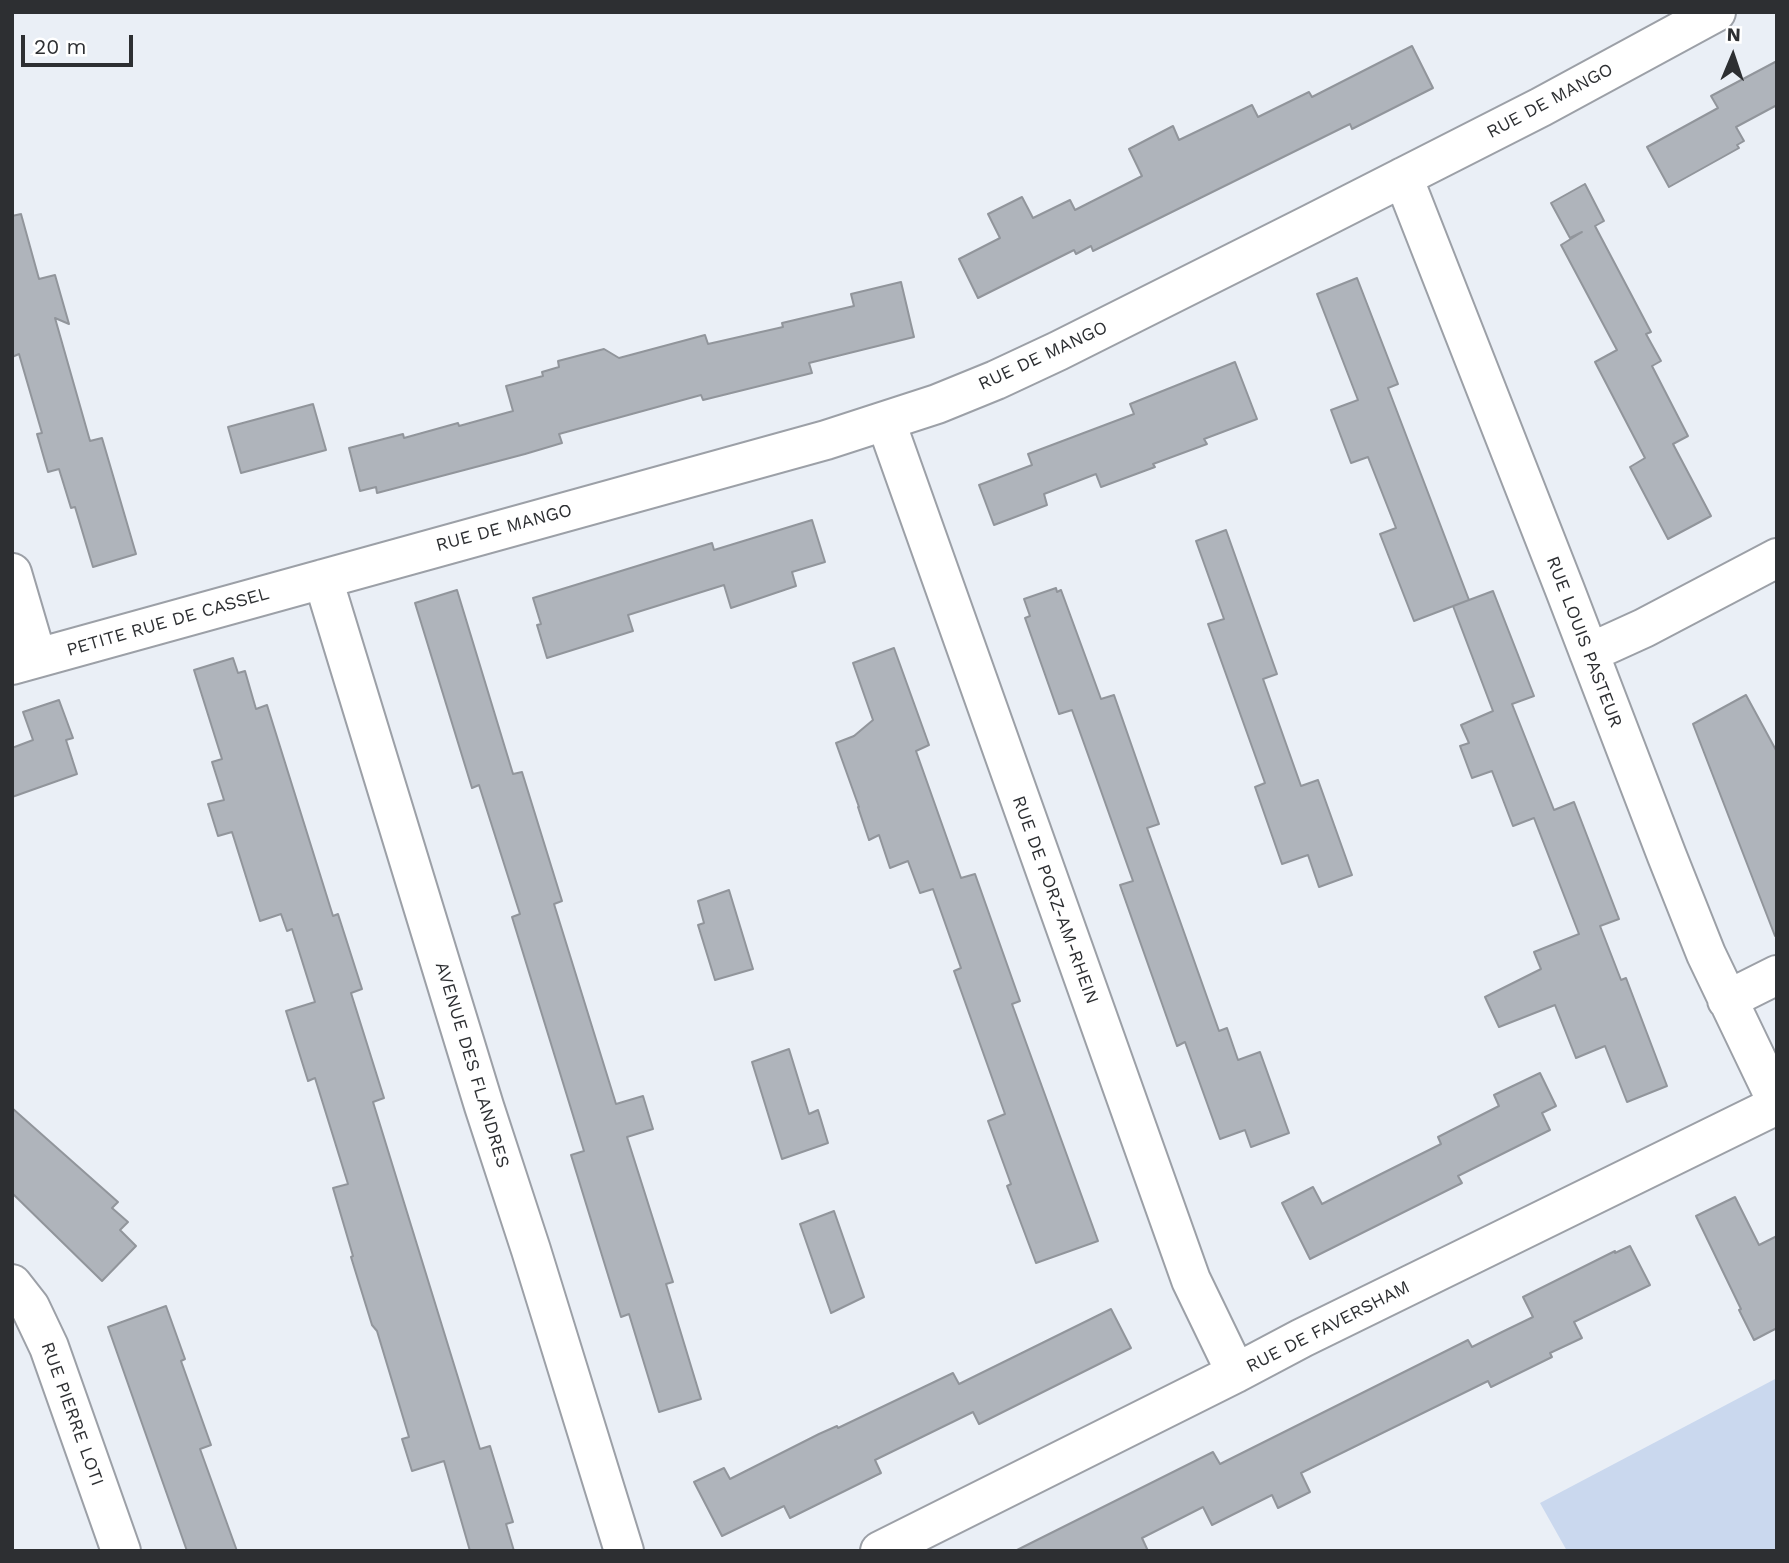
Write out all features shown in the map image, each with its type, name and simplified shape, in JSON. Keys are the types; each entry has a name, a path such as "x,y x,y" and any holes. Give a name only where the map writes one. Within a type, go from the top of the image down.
{"street":[{"name":"RUE DE MANGO","path":"323,579 826,440 937,404 996,380 1541,107 1716,12"},
{"name":"RUE LOUIS PASTEUR","path":"1403,177 1706,954 1777,1104"},
{"name":"RUE DE PORZ-AM-RHEIN","path":"886,422 1191,1280 1236,1373"},
{"path":"1589,653 1613,644 1777,558"},
{"path":"12,573 25,661"},
{"name":"PETITE RUE DE CASSEL","path":"25,661 323,579"},
{"name":"AVENUE DES FLANDRES","path":"323,579 624,1551"},
{"path":"1727,1000 1777,975"},
{"name":"RUE DE FAVERSHAM","path":"880,1551 1302,1338 1777,1104"},
{"name":"RUE PIERRE LOTI","path":"12,1284 30,1307 49,1347 121,1551"}],"shaded area":[{"path":"1777,1378 1777,1551 1567,1551 1540,1503"}],"building":[{"path":"1412,46 1433,88 1352,129 1350,124 1093,251 1091,246 1076,254 1074,250 978,298 959,259 1000,238 988,214 1022,197 1033,218 1070,200 1075,210 1142,176 1129,149 1173,126 1179,140 1252,105 1258,117 1309,92 1312,97"},
{"path":"1777,61 1777,105 1736,127 1744,141 1737,145 1739,148 1669,187 1647,147 1718,108 1711,96"},
{"path":"1585,184 1604,221 1595,226 1651,332 1646,334 1661,361 1652,366 1688,436 1673,444 1711,516 1668,539 1630,467 1645,458 1595,362 1617,350 1561,245 1582,232 1570,238 1551,203"},
{"path":"21,214 39,279 55,275 69,324 55,318 90,441 102,438 136,554 93,567 75,507 71,508 59,469 48,472 37,434 42,433 19,354 12,357 12,216"},
{"path":"1357,278 1398,384 1388,388 1469,600 1414,621 1380,534 1396,528 1368,457 1351,463 1331,410 1358,400 1317,294"},
{"path":"901,282 914,337 809,363 812,373 703,400 701,395 559,434 562,443 525,454 377,493 376,487 360,491 349,448 403,434 404,438 458,423 459,426 513,411 506,386 543,376 542,372 559,367 558,361 604,349 619,358 705,335 708,344 783,327 782,323 854,306 851,294"},
{"path":"1235,362 1257,419 1204,439 1207,444 1153,464 1155,467 1101,487 1096,474 1044,494 1047,505 994,525 979,485 1032,465 1028,454 1134,414 1130,404"},
{"path":"313,404 326,450 241,473 228,427"},
{"path":"812,520 825,562 792,572 796,586 731,608 724,585 628,615 633,631 547,658 537,625 541,624 533,598 712,543 714,550"},
{"path":"1226,530 1277,674 1263,679 1301,786 1318,780 1352,875 1319,887 1308,855 1282,864 1255,787 1265,783 1208,624 1224,619 1196,541"},
{"path":"1056,588 1057,592 1061,590 1101,699 1114,695 1159,824 1147,828 1219,1031 1227,1028 1238,1060 1260,1052 1289,1133 1251,1147 1245,1130 1220,1139 1185,1042 1177,1046 1120,885 1133,881 1072,710 1059,714 1025,618 1030,616 1024,599"},
{"path":"457,590 513,774 522,772 562,901 554,904 616,1104 643,1096 653,1129 627,1137 673,1282 666,1284 701,1399 659,1412 629,1314 621,1317 571,1155 584,1151 512,917 520,914 479,785 472,788 415,603"},
{"path":"1493,591 1534,696 1512,704 1554,810 1574,802 1619,919 1600,926 1621,980 1626,978 1667,1086 1627,1102 1605,1046 1576,1058 1555,1005 1499,1027 1485,997 1541,969 1534,952 1579,934 1534,818 1513,826 1492,771 1472,778 1460,746 1469,743 1461,725 1493,711 1453,606"},
{"path":"894,648 929,745 916,751 961,878 975,874 1020,1001 1012,1004 1098,1241 1036,1263 1007,1186 1011,1184 988,1121 1005,1114 954,971 961,968 933,889 920,893 908,861 890,868 879,835 869,840 836,743 854,736 873,720 853,663"},
{"path":"233,658 238,673 245,671 256,709 267,705 333,916 338,914 362,989 351,993 384,1098 373,1102 480,1449 490,1446 513,1522 506,1524 514,1551 470,1551 444,1461 412,1471 402,1439 409,1437 351,1257 353,1256 333,1188 348,1184 315,1078 308,1081 286,1011 315,1002 292,929 287,931 281,914 260,921 232,832 218,836 208,804 224,800 212,762 222,759 194,670"},
{"path":"1746,695 1777,752 1777,936 1693,724"},
{"path":"59,700 73,738 66,740 77,774 12,797 12,748 33,740 23,712"},
{"path":"729,890 753,969 715,980 698,925 704,923 698,901"},
{"path":"789,1049 809,1114 818,1110 828,1143 782,1159 752,1062"},
{"path":"1540,1073 1556,1106 1542,1113 1550,1130 1458,1176 1462,1183 1310,1259 1282,1203 1313,1187 1322,1204 1441,1144 1438,1137 1499,1106 1494,1095"},
{"path":"12,1108 118,1202 112,1208 128,1222 120,1230 136,1246 102,1281 12,1193"},
{"path":"1735,1197 1759,1245 1777,1236 1777,1328 1754,1340 1696,1216"},
{"path":"834,1211 864,1297 831,1313 800,1224"},
{"path":"1630,1246 1650,1285 1574,1322 1582,1338 1550,1353 1552,1357 1491,1387 1488,1381 1301,1473 1310,1492 1278,1508 1272,1495 1212,1525 1203,1507 1142,1538 1148,1551 1015,1551 1213,1452 1220,1464 1468,1340 1472,1347 1533,1317 1523,1297"},
{"path":"166,1306 185,1359 181,1361 211,1445 200,1449 237,1551 187,1551 108,1327"},
{"path":"1111,1309 1131,1348 979,1424 973,1412 875,1460 881,1473 790,1518 784,1506 722,1536 694,1482 724,1468 730,1479 819,1434 837,1426 838,1428 953,1373 959,1384"}]}
